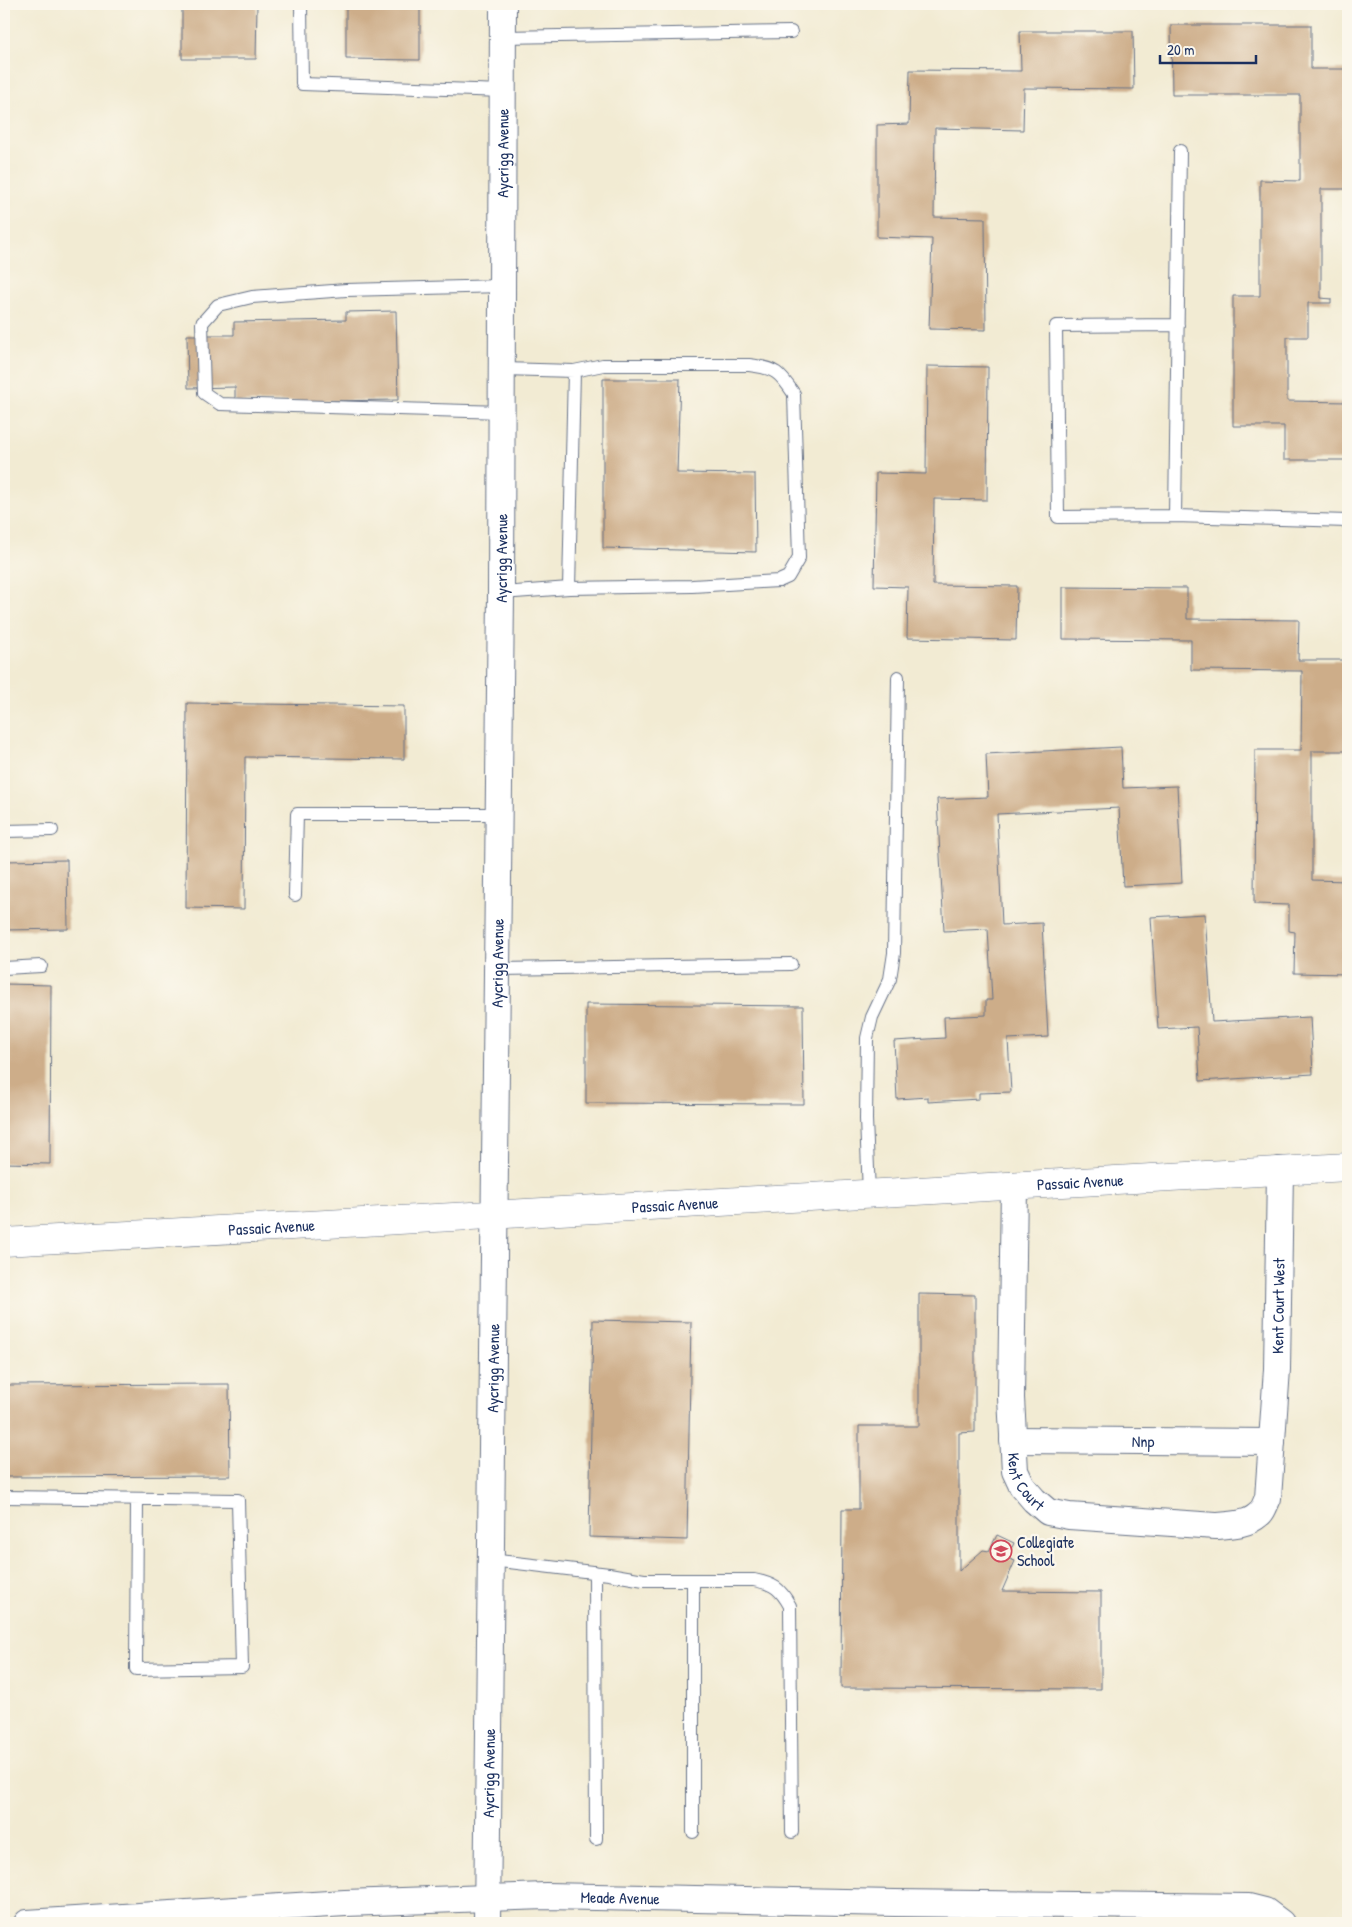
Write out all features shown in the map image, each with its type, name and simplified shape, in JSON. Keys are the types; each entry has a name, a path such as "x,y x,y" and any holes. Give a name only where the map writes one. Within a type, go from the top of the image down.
{"street":[{"name":"Aycrigg Avenue","path":"487,1911 503,412 503,4"},
{"name":"Passaic Avenue","path":"4,1242 1348,1166"},
{"name":"Kent Court West","path":"1272,1442 1277,1369 1280,1170"},
{"name":"Kent Court","path":"1014,1186 1011,1398 1013,1440 1015,1471 1022,1486 1034,1500 1048,1512 1070,1516 1216,1526 1248,1521 1259,1515 1268,1498 1272,1442"},
{"name":"Nnp","path":"1013,1440 1272,1442"},
{"name":"Meade Avenue","path":"27,1923 345,1903 487,1911 546,1896 895,1913 1249,1908 1265,1911 1280,1923"}],"lane":[{"path":"302,4 302,84 503,91"},
{"path":"503,37 791,32"},
{"path":"1175,516 1180,151"},
{"path":"503,286 346,290 252,297 218,305 202,323 204,393 220,404 503,412"},
{"path":"1178,325 1056,326 1058,517 1175,516 1348,521"},
{"path":"501,593 569,588 692,586 779,581 788,577 799,558 794,394 779,373 768,367 749,365 603,365 574,371 503,369"},
{"path":"569,588 574,371"},
{"path":"869,1194 866,1119 867,1038 872,1017 890,979 894,953 898,677"},
{"path":"295,895 297,814 499,814"},
{"path":"4,830 52,830"},
{"path":"497,969 791,964"},
{"path":"4,968 41,966"},
{"path":"4,1497 238,1500 242,1667 136,1669 137,1499"},
{"path":"490,1560 595,1572 644,1580 754,1580 770,1583 783,1592 790,1606 792,1832"},
{"path":"595,1572 596,1838"},
{"path":"693,1580 693,1832"}],"building":[{"path":"182,4 257,4 256,59 182,59"},
{"path":"346,4 420,4 420,60 346,59"},
{"path":"1171,25 1311,25 1311,69 1348,69 1348,189 1321,189 1321,298 1331,299 1331,303 1308,303 1308,337 1287,337 1287,401 1348,402 1348,460 1284,460 1284,426 1233,426 1233,296 1260,296 1260,180 1300,181 1300,95 1172,95"},
{"path":"1020,31 1133,31 1134,89 1024,88 1023,130 935,128 934,217 985,218 986,330 929,329 932,239 877,237 877,125 909,124 910,70 1021,71"},
{"path":"396,311 398,400 235,402 235,387 188,388 187,335 234,335 234,322 346,320 346,312"},
{"path":"927,366 988,367 987,500 934,499 933,585 1017,586 1016,640 907,638 908,587 874,586 876,473 926,474"},
{"path":"603,379 680,379 677,473 755,474 756,552 603,548"},
{"path":"1063,587 1187,588 1187,619 1299,620 1298,660 1348,660 1348,751 1312,751 1312,880 1348,881 1348,974 1294,973 1295,932 1289,931 1289,905 1254,904 1255,750 1301,750 1302,671 1191,670 1191,640 1063,639"},
{"path":"187,703 404,706 404,759 245,757 244,909 186,908"},
{"path":"1121,747 1123,788 1177,786 1182,883 1123,886 1119,808 997,814 1002,925 1042,923 1048,1037 1008,1039 1011,1092 979,1093 979,1099 928,1102 928,1097 897,1099 894,1041 945,1038 944,1017 986,1015 986,1000 992,1000 988,929 944,931 937,799 988,797 986,754"},
{"path":"67,860 68,929 4,930 4,861"},
{"path":"1205,914 1212,1022 1310,1017 1313,1074 1200,1081 1197,1027 1158,1029 1151,917"},
{"path":"4,984 51,985 50,1164 4,1163"},
{"path":"586,1004 803,1006 804,1104 586,1103"},
{"path":"919,1294 975,1295 975,1432 959,1433 959,1571 983,1550 989,1551 997,1535 1014,1543 1007,1558 1015,1561 1002,1591 1101,1592 1101,1689 841,1688 842,1509 859,1509 859,1426 919,1426"},
{"path":"593,1320 691,1322 687,1540 589,1537"},
{"path":"229,1384 230,1476 4,1477 4,1385"}],"place":[{"name":"Collegiate School","path":"1001,1551"}]}
